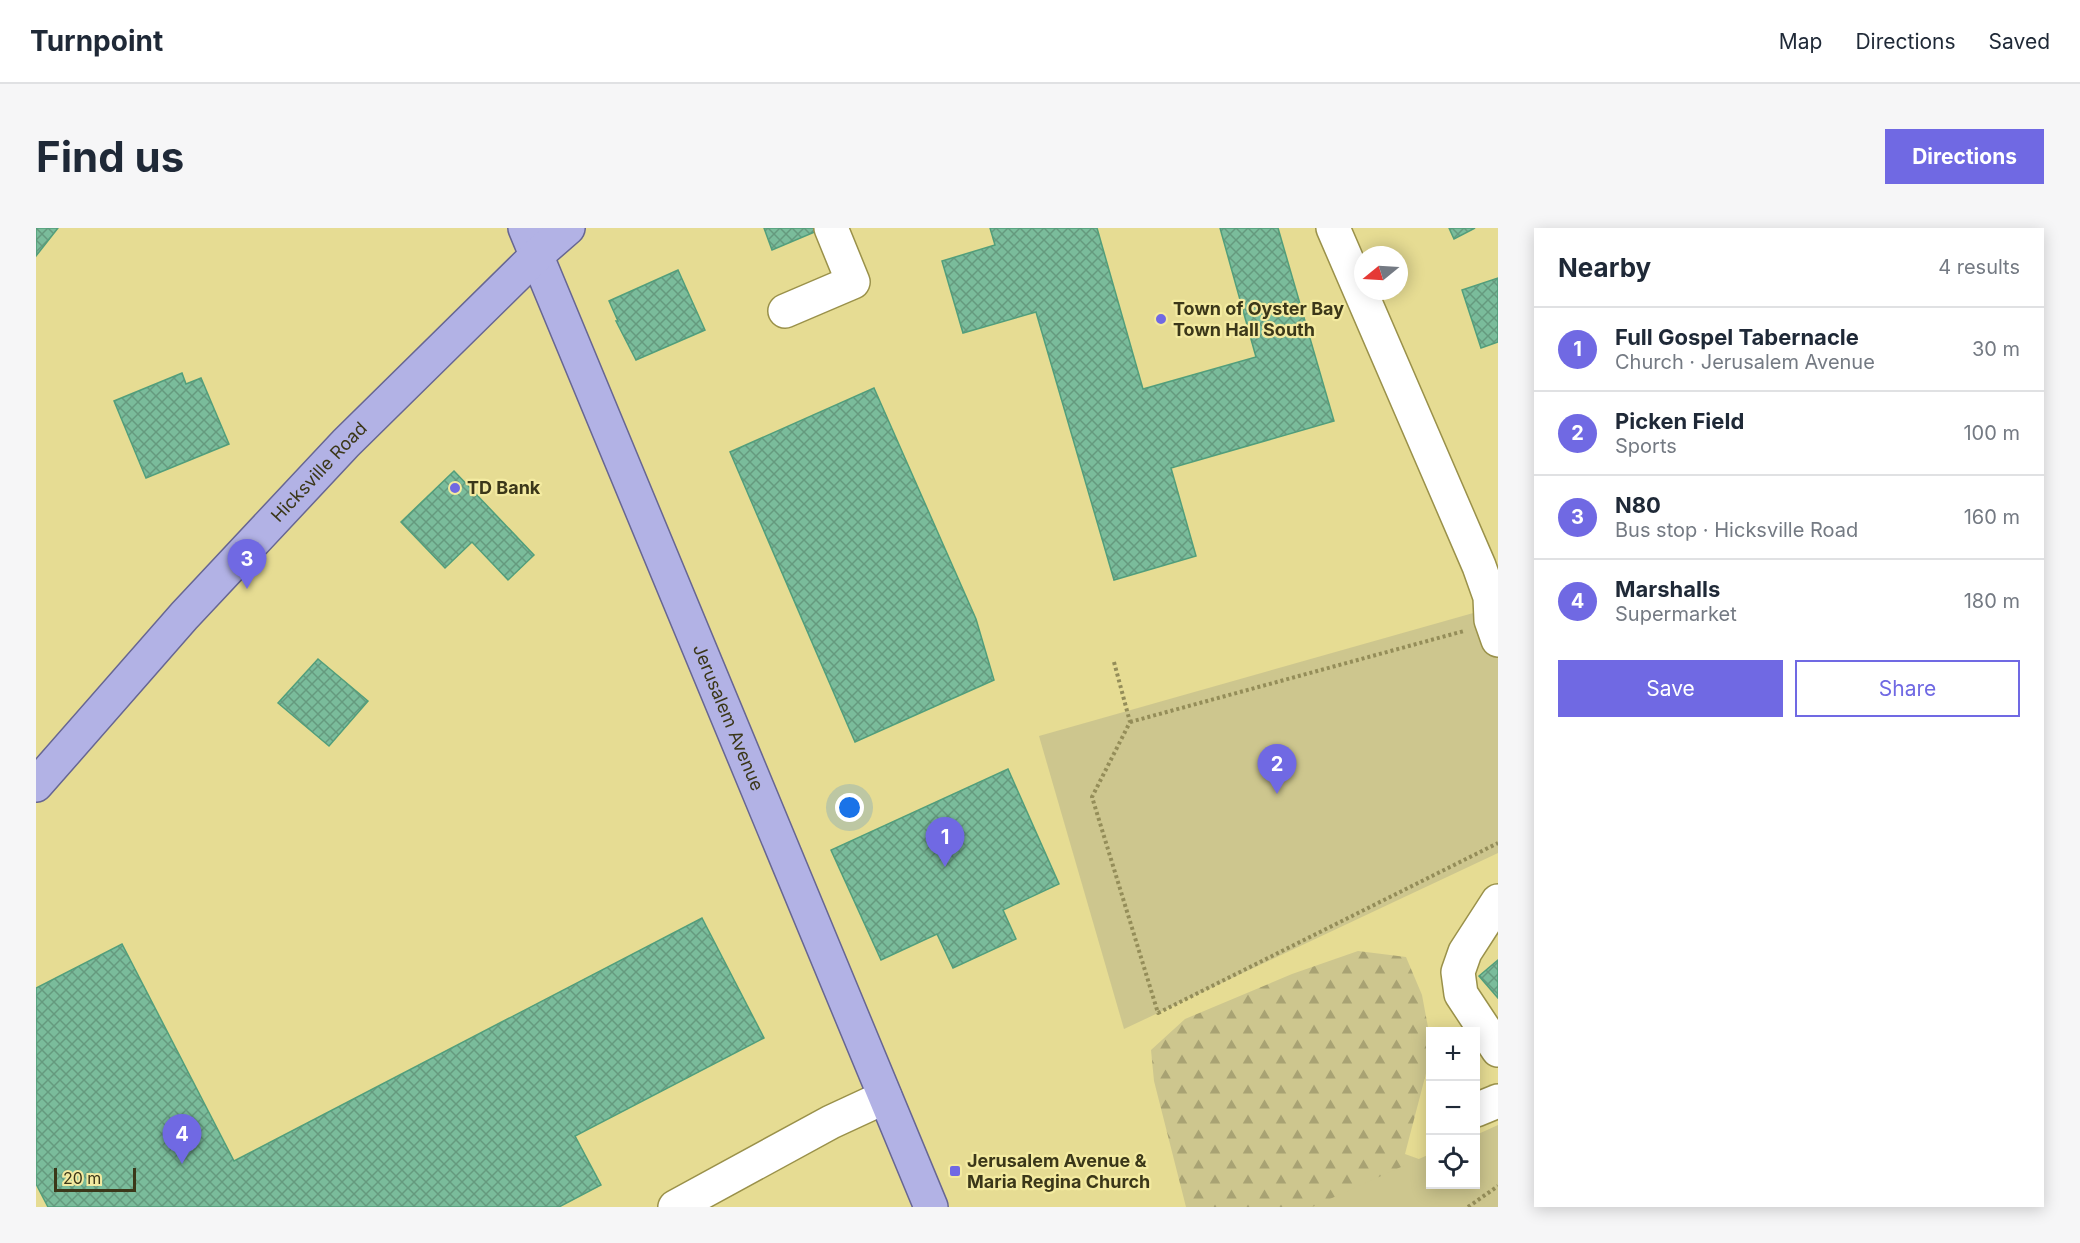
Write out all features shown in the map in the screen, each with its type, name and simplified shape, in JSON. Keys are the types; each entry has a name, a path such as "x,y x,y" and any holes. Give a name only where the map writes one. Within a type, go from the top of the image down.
{"main road":[{"name":"Hicksville Road","path":"36,785 184,616 531,241 568,228"},
{"name":"Jerusalem Avenue","path":"531,241 931,1207"}],"lane":[{"path":"785,311 853,282 831,228"},
{"path":"1333,228 1479,566 1490,597 1495,631"},
{"path":"1498,901 1464,952 1458,972 1461,994 1498,1050"},
{"path":"675,1207 831,1122 885,1097"},
{"path":"1480,1108 1498,1101"}],"path":[{"path":"1130,722 1495,631"},
{"path":"1114,662 1130,722 1092,797 1158,1013 1498,843"},
{"path":"1468,1207 1498,1186"}],"green space":[{"path":"1498,606 1498,853 1124,1029 1039,736"},
{"path":"1358,951 1406,957 1422,995 1428,1027 1426,1027 1426,1073 1405,1154 1426,1162 1426,1189 1480,1188 1498,1207 1186,1207 1154,1081 1151,1050 1185,1019 1292,974"},
{"path":"1498,1125 1498,1207 1312,1207 1426,1156 1426,1189 1480,1189 1480,1133"}],"building":[{"path":"36,228 58,228 36,256"},
{"path":"764,228 824,228 772,250"},
{"name":"Town of Oyster Bay Town Hall South","path":"990,228 1097,228 1143,389 1256,357 1220,228 1278,228 1334,421 1171,468 1196,556 1114,580 1036,312 963,333 942,261 995,245"},
{"path":"1449,228 1475,228 1454,239"},
{"path":"678,270 705,330 636,360 616,321 618,321 609,301"},
{"path":"1498,278 1498,342 1481,348 1462,290"},
{"path":"182,373 186,384 201,378 229,444 146,478 114,401"},
{"path":"874,388 976,619 994,680 855,742 730,452"},
{"path":"454,471 534,555 508,580 472,542 445,568 401,522"},
{"path":"318,659 368,701 329,746 278,703"},
{"path":"1008,769 1059,884 1003,910 1016,939 953,968 937,934 881,960 831,850"},
{"path":"702,918 764,1038 575,1136 601,1185 559,1207 48,1207 36,1184 36,988 122,944 234,1161"},
{"path":"1498,960 1498,998 1479,976"}],"place":[{"name":"Town of Oyster Bay Town Hall South","path":"1161,319"},
{"name":"TD Bank","path":"455,488"},
{"name":"N80","path":"247,589"},
{"name":"Picken Field","path":"1277,794"},
{"name":"Full Gospel Tabernacle","path":"945,867"},
{"name":"Marshalls","path":"182,1164"},
{"name":"Jerusalem Avenue & Maria Regina Church","path":"955,1171"}]}
